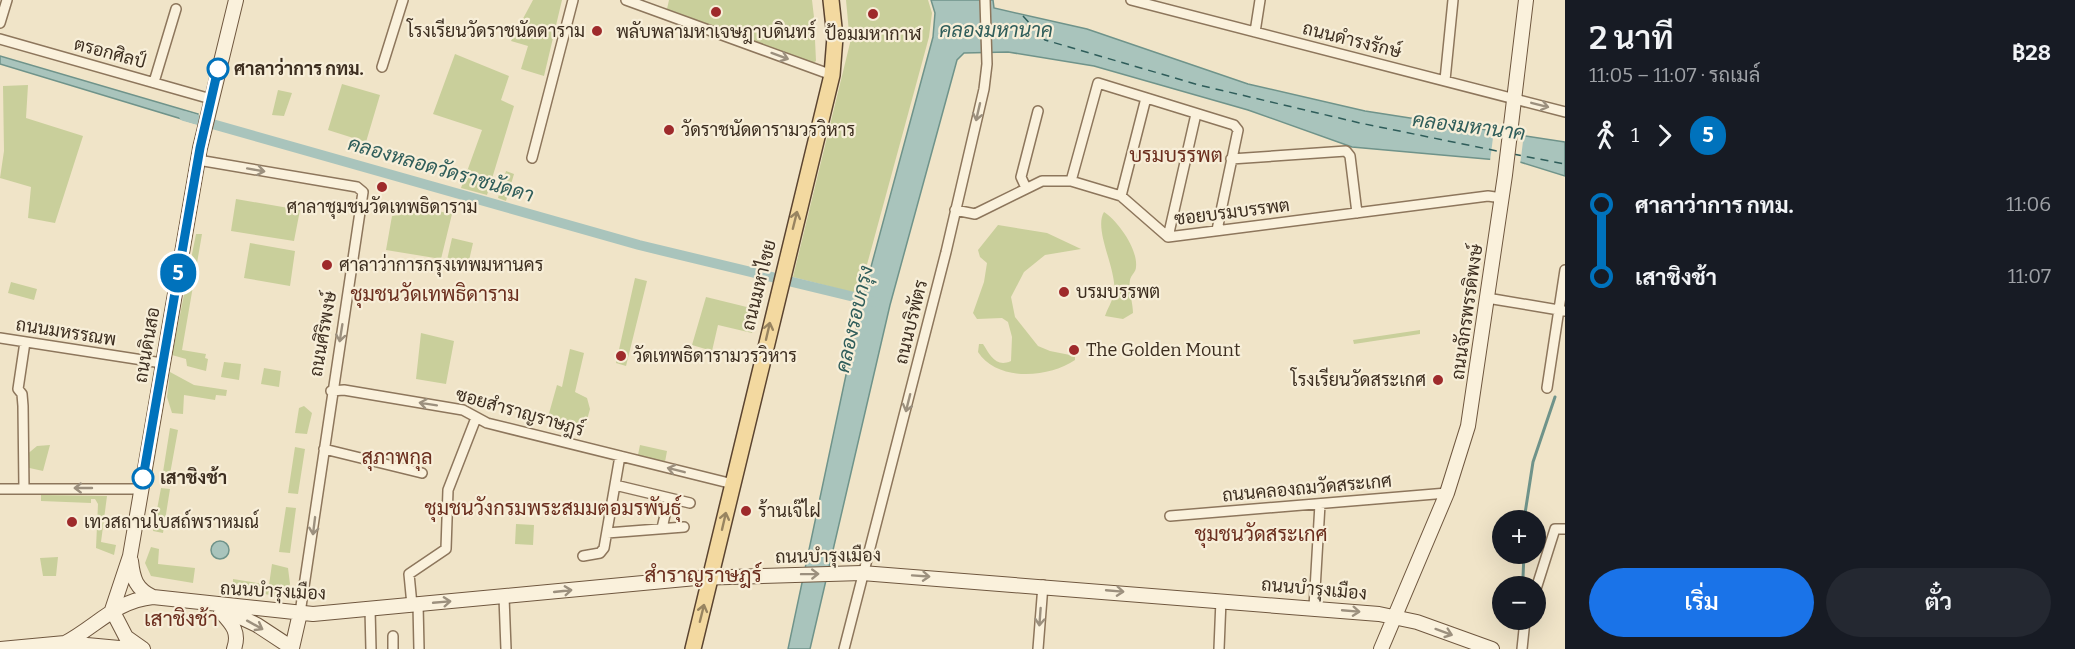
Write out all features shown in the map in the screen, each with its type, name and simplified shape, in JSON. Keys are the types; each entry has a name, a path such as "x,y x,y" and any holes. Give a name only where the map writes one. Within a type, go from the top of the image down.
{"main road":[{"name":"ถนนดินสอ","path":"112,610 130,556 205,123 236,0"},
{"name":"ถนนมหาไชย","path":"693,649 780,281 832,75 835,37 831,0"},
{"name":"ถนนจักรพรรดิพงษ์","path":"1381,649 1447,493 1468,426 1502,198 1526,0"},
{"name":"ถนนดินสอ","path":"130,556 135,584 141,592 153,597"},
{"name":"ถนนบำรุงเมือง","path":"57,645 87,631 112,610 134,599 153,597 215,606 313,614 711,578 862,573 1043,585 1396,616 1492,649"},
{"path":"215,606 257,625 291,649"},
{"path":"215,606 236,629 237,641 234,649"},
{"path":"112,610 126,637 143,649"},
{"name":"ถนนศิริพงษ์","path":"291,649 300,613"},
{"name":"ถนนบำรุงเมือง","path":"0,648 57,645 130,649"}],"street":[{"path":"0,23 8,0"},
{"path":"382,67 403,0"},
{"path":"532,158 573,0"},
{"path":"626,0 832,75"},
{"name":"ถนนบริพัตร","path":"844,649 956,210 984,89 985,0"},
{"path":"1255,32 1260,0"},
{"path":"1445,80 1453,0"},
{"name":"ถนนดำรงรักษ์","path":"1137,1 1565,112"},
{"path":"154,82 176,9"},
{"name":"ตรอกศิลป์","path":"0,39 211,99"},
{"path":"1071,181 1097,83 1237,127 1217,231"},
{"path":"1121,196 1146,98"},
{"path":"1026,188 1020,177 1038,111"},
{"path":"1168,237 1196,114"},
{"path":"1231,159 1346,151 1350,156 1357,213"},
{"name":"ถนนศิริพงษ์","path":"198,160 361,189 363,192 331,391 300,613"},
{"name":"ซอยบรมบรรพต","path":"956,210 975,214 1042,181 1071,181 1121,196 1168,237 1488,196 1502,198"},
{"path":"1547,388 1562,310 1565,270"},
{"path":"1487,298 1562,310"},
{"name":"ถนนมหรรณพ","path":"0,338 162,363"},
{"path":"24,489 23,406 22,394 18,389 25,342"},
{"name":"ซอยสำราญราษฎร์","path":"331,391 344,390 463,410 487,423 733,484"},
{"path":"419,649 410,574 446,549 448,490 476,418"},
{"path":"324,449 422,473"},
{"path":"583,556 603,552 620,456"},
{"path":"615,485 690,503"},
{"path":"0,489 141,489"},
{"name":"ถนนคลองถมวัดสระเกศ","path":"1170,516 1447,493"},
{"path":"662,528 669,498"},
{"path":"1314,608 1320,504"},
{"path":"607,533 684,527"},
{"path":"1540,576 1556,528 1565,529"},
{"path":"1038,649 1043,585"},
{"path":"504,597 506,649"},
{"path":"1219,649 1221,600"},
{"path":"370,609 371,649"},
{"path":"1522,649 1524,630"},
{"path":"393,636 393,649"}],"green space":[{"path":"533,0 562,0 544,76 521,69 528,46 511,41"},
{"path":"669,0 812,0 815,26 810,26 809,39 815,40 816,61 813,63 667,9"},
{"path":"846,0 928,0 932,13 929,37 859,294 793,277 850,43"},
{"path":"455,54 509,76 501,100 514,106 487,195 461,188 482,130 433,114"},
{"path":"342,84 380,95 366,142 328,130"},
{"path":"28,85 26,118 83,136 55,223 28,218 31,187 0,178 4,151 3,86"},
{"path":"278,90 292,93 284,116 272,115"},
{"path":"506,171 514,174 506,201 498,198"},
{"path":"236,199 300,210 294,241 231,231"},
{"path":"433,210 452,214 441,259 386,250 392,216"},
{"path":"1104,212 1126,236 1136,260 1136,269 1130,284 1133,313 1123,319 1105,316 1114,294 1114,285 1101,229"},
{"path":"998,225 1047,233 1081,249 1045,255 1024,272 1011,297 1015,317 1038,346 1075,356 1075,360 1064,366 1038,373 1010,372 987,362 978,352 979,344 983,344 997,362 1011,361 1012,337 1008,322 1002,318 977,319 973,313 984,282 987,263 980,257 978,250"},
{"path":"196,234 202,234 182,350 206,354 205,358 208,359 206,371 187,366 186,359 172,355"},
{"path":"452,238 473,243 468,265 447,260"},
{"path":"250,243 295,251 290,286 244,278"},
{"path":"635,278 647,281 626,366 616,363"},
{"path":"11,282 37,289 34,300 8,293"},
{"path":"706,297 759,310 752,333 718,325 712,351 692,345"},
{"path":"1420,330 1420,334 1354,344 1353,340"},
{"path":"421,333 454,341 446,384 416,379"},
{"path":"570,349 584,353 575,392 587,398 590,409 585,427 548,417 557,385 562,387"},
{"path":"224,362 241,364 239,380 221,377"},
{"path":"264,368 281,371 279,387 261,384"},
{"path":"170,372 194,385 227,390 226,396 216,395 215,400 184,395 183,414 172,413 167,397"},
{"path":"304,406 312,413 307,434 295,433 299,408"},
{"path":"170,428 178,430 170,474 163,472"},
{"path":"50,445 43,471 25,467 25,456 37,446"},
{"path":"640,445 667,451 665,462 638,455"},
{"path":"295,447 305,449 298,494 288,493"},
{"path":"161,488 170,489 163,533 153,531"},
{"path":"41,495 107,496 101,542 116,545 114,555 96,548 98,504 95,499 91,499 91,503 41,501"},
{"path":"286,507 296,508 290,553 279,552"},
{"path":"516,524 534,525 533,545 515,544"},
{"path":"151,547 159,549 158,564 195,568 193,583 151,576 145,563"},
{"path":"58,557 56,576 43,576 40,558"},
{"path":"272,564 288,568 290,584 285,594 275,596 233,588 233,579 269,585"}],"water":[{"name":"คลองมหานาค","path":"931,0 993,0 994,8 1087,29 1248,84 1365,111 1565,142 1565,176 1520,162 1352,147 1248,110 1094,66 1008,52 964,53 957,60 890,305 810,649 788,649 861,304 933,37 935,13"},
{"path":"0,56 198,114 195,123 0,64"},
{"path":"216,541 224,541 229,546 227,557 216,559 211,554 211,546"}],"pier":[{"path":"1494,130 1524,134 1520,165 1490,161"}],"waterway":[{"name":"คลองหลอดวัดราชนัดดา","path":"184,116 639,245 875,302"},
{"path":"1526,510 1533,462 1555,397"},
{"path":"1523,576 1524,564"}],"ferry route":[{"path":"1023,16 1045,40 1199,85 1360,123 1502,152"},
{"path":"1513,154 1565,164"}],"bus line":[{"name":"5","path":"143,478 200,148 218,69"}],"place":[{"name":"พลับพลามหาเจษฎาบดินทร์","path":"716,12"},
{"name":"ป้อมมหากาฬ","path":"873,14"},
{"name":"โรงเรียนวัดราชนัดดาราม","path":"597,31"},
{"name":"ศาลาว่าการ กทม.","path":"218,69"},
{"name":"วัดราชนัดดารามวรวิหาร","path":"669,130"},
{"name":"ศาลาชุมชนวัดเทพธิดาราม","path":"382,187"},
{"name":"ศาลาว่าการกรุงเทพมหานคร","path":"327,265"},
{"name":"บรมบรรพต","path":"1064,292"},
{"name":"The Golden Mount","path":"1074,350"},
{"name":"วัดเทพธิดารามวรวิหาร","path":"621,356"},
{"name":"โรงเรียนวัดสระเกศ","path":"1438,380"},
{"name":"เสาชิงช้า","path":"143,478"},
{"name":"ร้านเจ๊ไฝ","path":"746,511"},
{"name":"เทวสถานโบสถ์พราหมณ์","path":"72,522"}],"district":[{"name":"บรมบรรพต","path":"1176,155"},
{"name":"ชุมชนวัดเทพธิดาราม","path":"435,294"},
{"name":"สุภาพกุล","path":"397,457"},
{"name":"ชุมชนวังกรมพระสมมตอมรพันธุ์","path":"553,508"},
{"name":"ชุมชนวัดสระเกศ","path":"1261,534"},
{"name":"สำราญราษฎร์","path":"703,575"},
{"name":"เสาชิงช้า","path":"181,619"}],"water label":[{"name":"คลองรอบกรุง","path":"854,319"}]}
